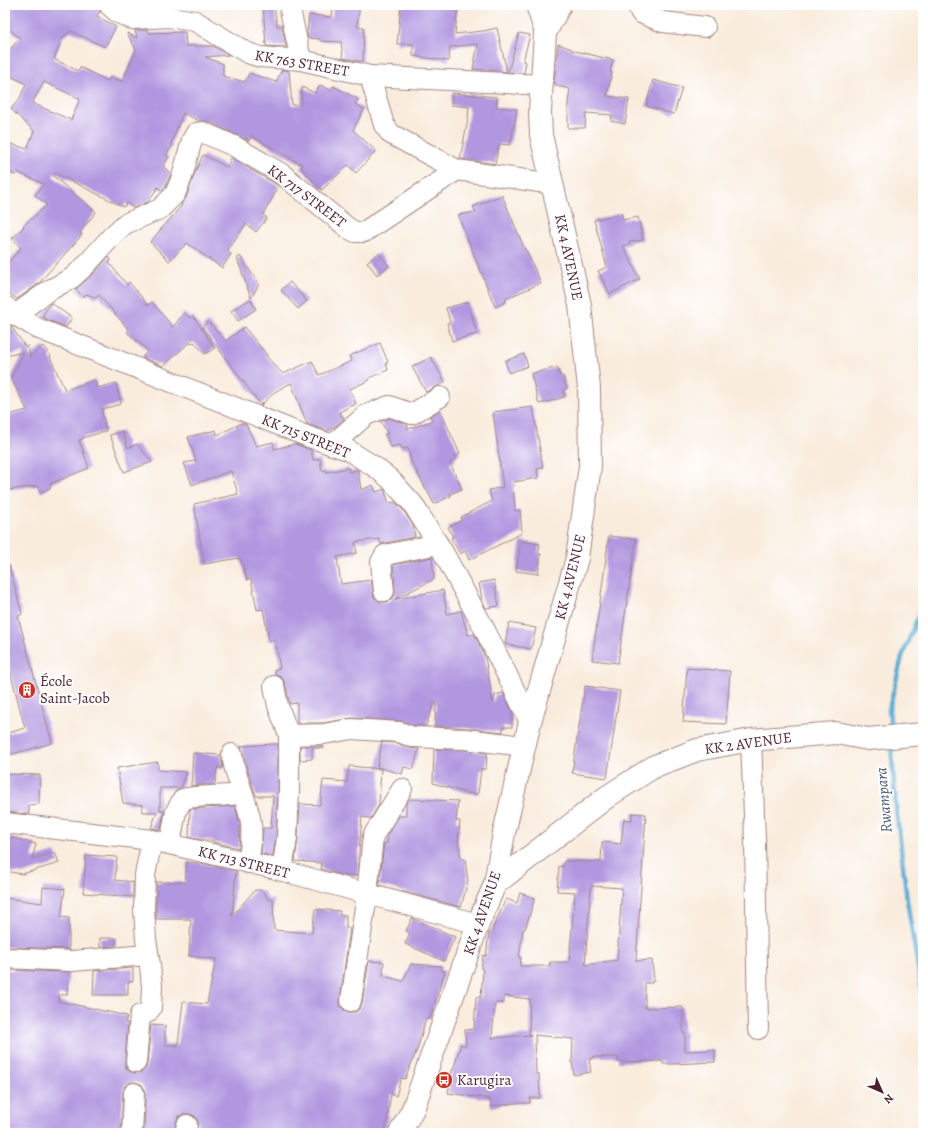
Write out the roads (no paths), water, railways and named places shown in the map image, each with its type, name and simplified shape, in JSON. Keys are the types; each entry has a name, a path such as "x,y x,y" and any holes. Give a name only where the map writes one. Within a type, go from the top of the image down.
{"main road":[{"name":"KK 4 AVENUE","path":"400,1133 413,1109 478,924 495,884 504,833 530,722 577,558 590,466 588,388 580,305 541,135 540,112 545,33 560,5"},
{"name":"KK 2 AVENUE","path":"495,884 608,796 655,766 697,750 751,740 836,733 868,739 923,734"}],"street":[{"name":"KK 763 STREET","path":"109,5 118,13 132,19 168,11 195,21 248,53 260,57 302,60 370,76 384,125 392,134 457,170"},
{"path":"289,5 302,60"},
{"path":"536,5 545,33"},
{"path":"637,5 641,14 664,22 705,27"},
{"path":"370,76 542,86"},
{"name":"KK 717 STREET","path":"10,310 72,278 85,266 113,234 125,224 160,209 175,194 182,177 192,140 196,133 202,132 234,146 282,174 348,228 355,232 364,232 457,170"},
{"path":"457,170 553,184"},
{"name":"KK 715 STREET","path":"10,310 37,328 49,333 309,437 348,450 390,479 412,503 438,544 486,632 530,722"},
{"path":"332,445 366,415 389,406 412,414 440,397"},
{"path":"384,591 381,562 385,555 438,544"},
{"path":"274,686 278,706 289,735 287,831 282,871"},
{"path":"289,735 324,734 351,729 399,732 413,737 465,739 524,746"},
{"path":"751,740 755,840 758,1029"},
{"path":"232,754 233,768 249,812 252,838 248,863"},
{"path":"351,1001 374,836 402,789"},
{"path":"136,1062 140,1015 147,1013 150,1008 152,987 144,910 145,875 183,799 192,797 230,796 242,793"},
{"name":"KK 713 STREET","path":"5,823 161,842 282,871 478,924"},
{"path":"5,958 72,961 148,955"},
{"path":"132,1133 134,1093"}],"waterway":[{"name":"Rwampara","path":"891,730 889,709 902,657 923,604"},
{"name":"Rwampara","path":"891,742 896,807 907,900 923,998"}],"place":[{"name":"École Saint-Jacob","path":"27,690"},
{"name":"Karugira","path":"444,1080"}]}
